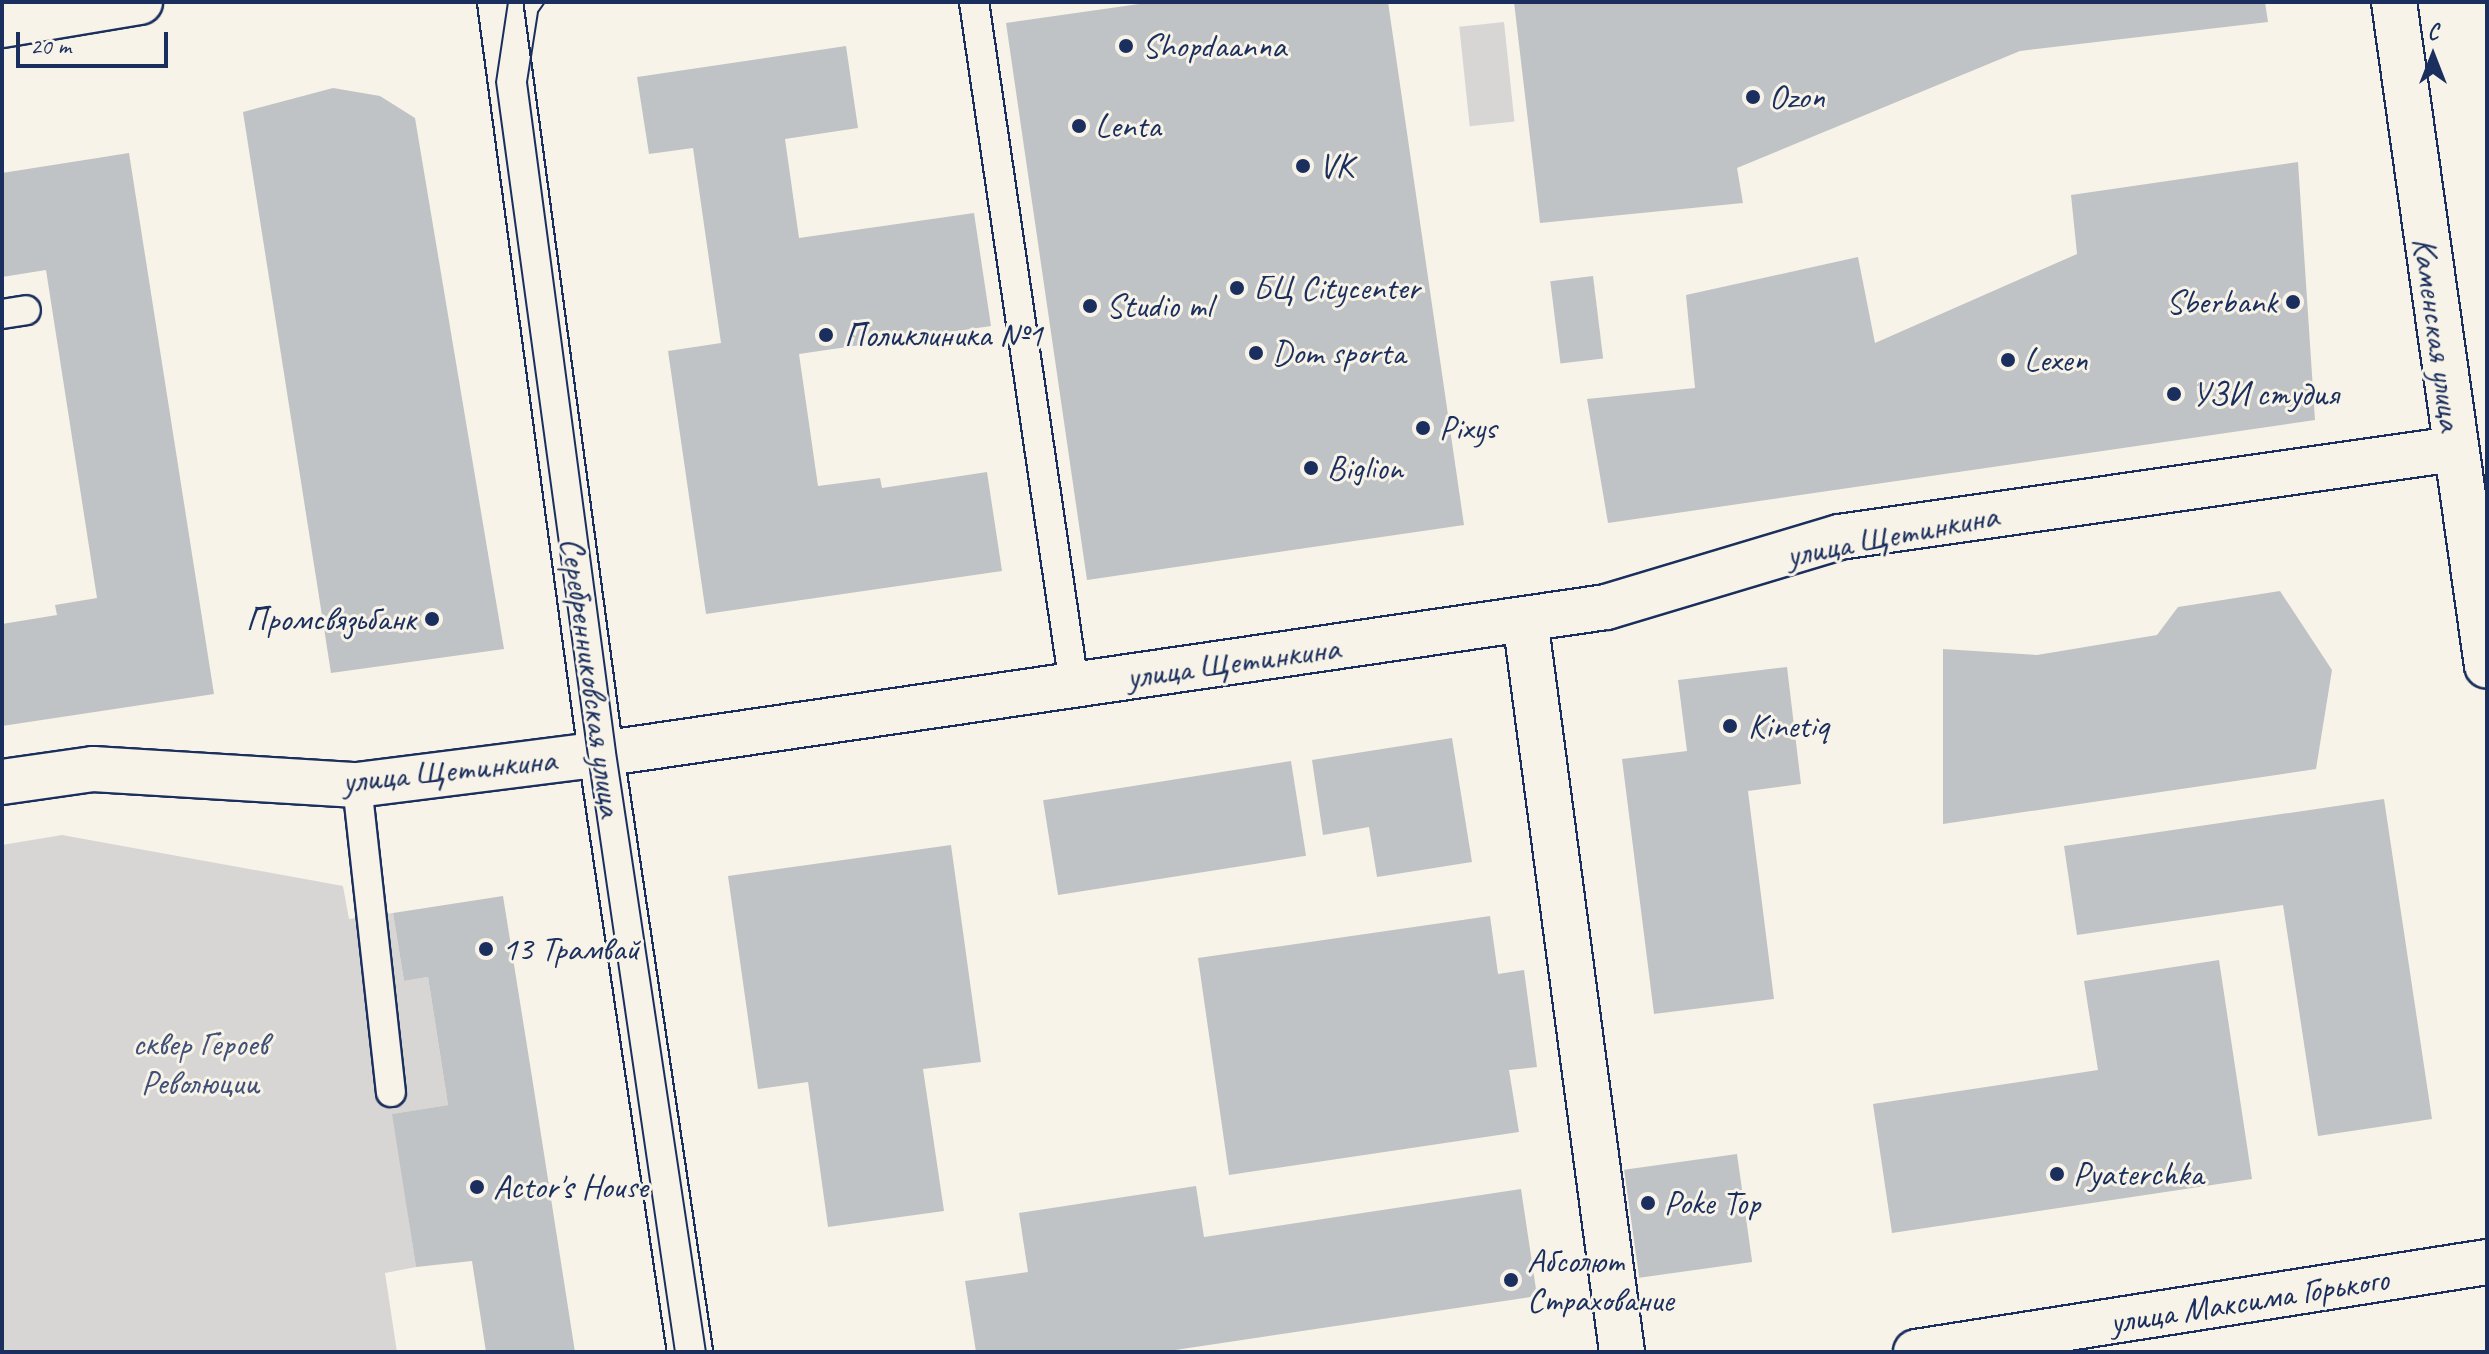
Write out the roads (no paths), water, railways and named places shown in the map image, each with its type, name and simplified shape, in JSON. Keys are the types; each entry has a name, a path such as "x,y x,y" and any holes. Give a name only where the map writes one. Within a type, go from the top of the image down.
{"street":[{"path":"2,25 140,2"},
{"name":"Серебренниковская улица","path":"500,2 601,754 690,1352"},
{"name":"Каменская улица","path":"2394,2 2454,449 2487,666"},
{"name":"улица Щетинкина","path":"2,782 93,769 357,785 601,754 1606,607 1839,537 2454,449"},
{"path":"1525,619 1622,1352"},
{"name":"улица Максима Горького","path":"1916,1352 2487,1262"}],"lane":[{"path":"974,2 1074,685"},
{"path":"357,785 391,1092"}],"tram line":[{"path":"508,2 496,82 588,756 675,1352"},
{"path":"545,2 538,12 527,82 616,752 706,1352"}],"place":[{"name":"Shopdaanna","path":"1126,46"},
{"name":"Ozon","path":"1753,97"},
{"name":"Lenta","path":"1079,126"},
{"name":"VK","path":"1303,166"},
{"name":"БЦ Citycenter","path":"1237,288"},
{"name":"Sberbank","path":"2293,302"},
{"name":"Studio ml","path":"1090,306"},
{"name":"Поликлиника №1","path":"826,335"},
{"name":"Dom sporta","path":"1256,353"},
{"name":"Lexen","path":"2008,360"},
{"name":"УЗИ студия","path":"2174,394"},
{"name":"Pixys","path":"1423,428"},
{"name":"Biglion","path":"1311,468"},
{"name":"Промсвязьбанк","path":"432,619"},
{"name":"Kinetiq","path":"1730,726"},
{"name":"13 Трамвай","path":"486,949"},
{"name":"Pyaterchka","path":"2057,1174"},
{"name":"Actor's House","path":"477,1187"},
{"name":"Poke Top","path":"1648,1203"},
{"name":"Абсолют Страхование","path":"1511,1280"}],"park label":[{"name":"сквер Героев Революции","path":"200,1062"}]}
